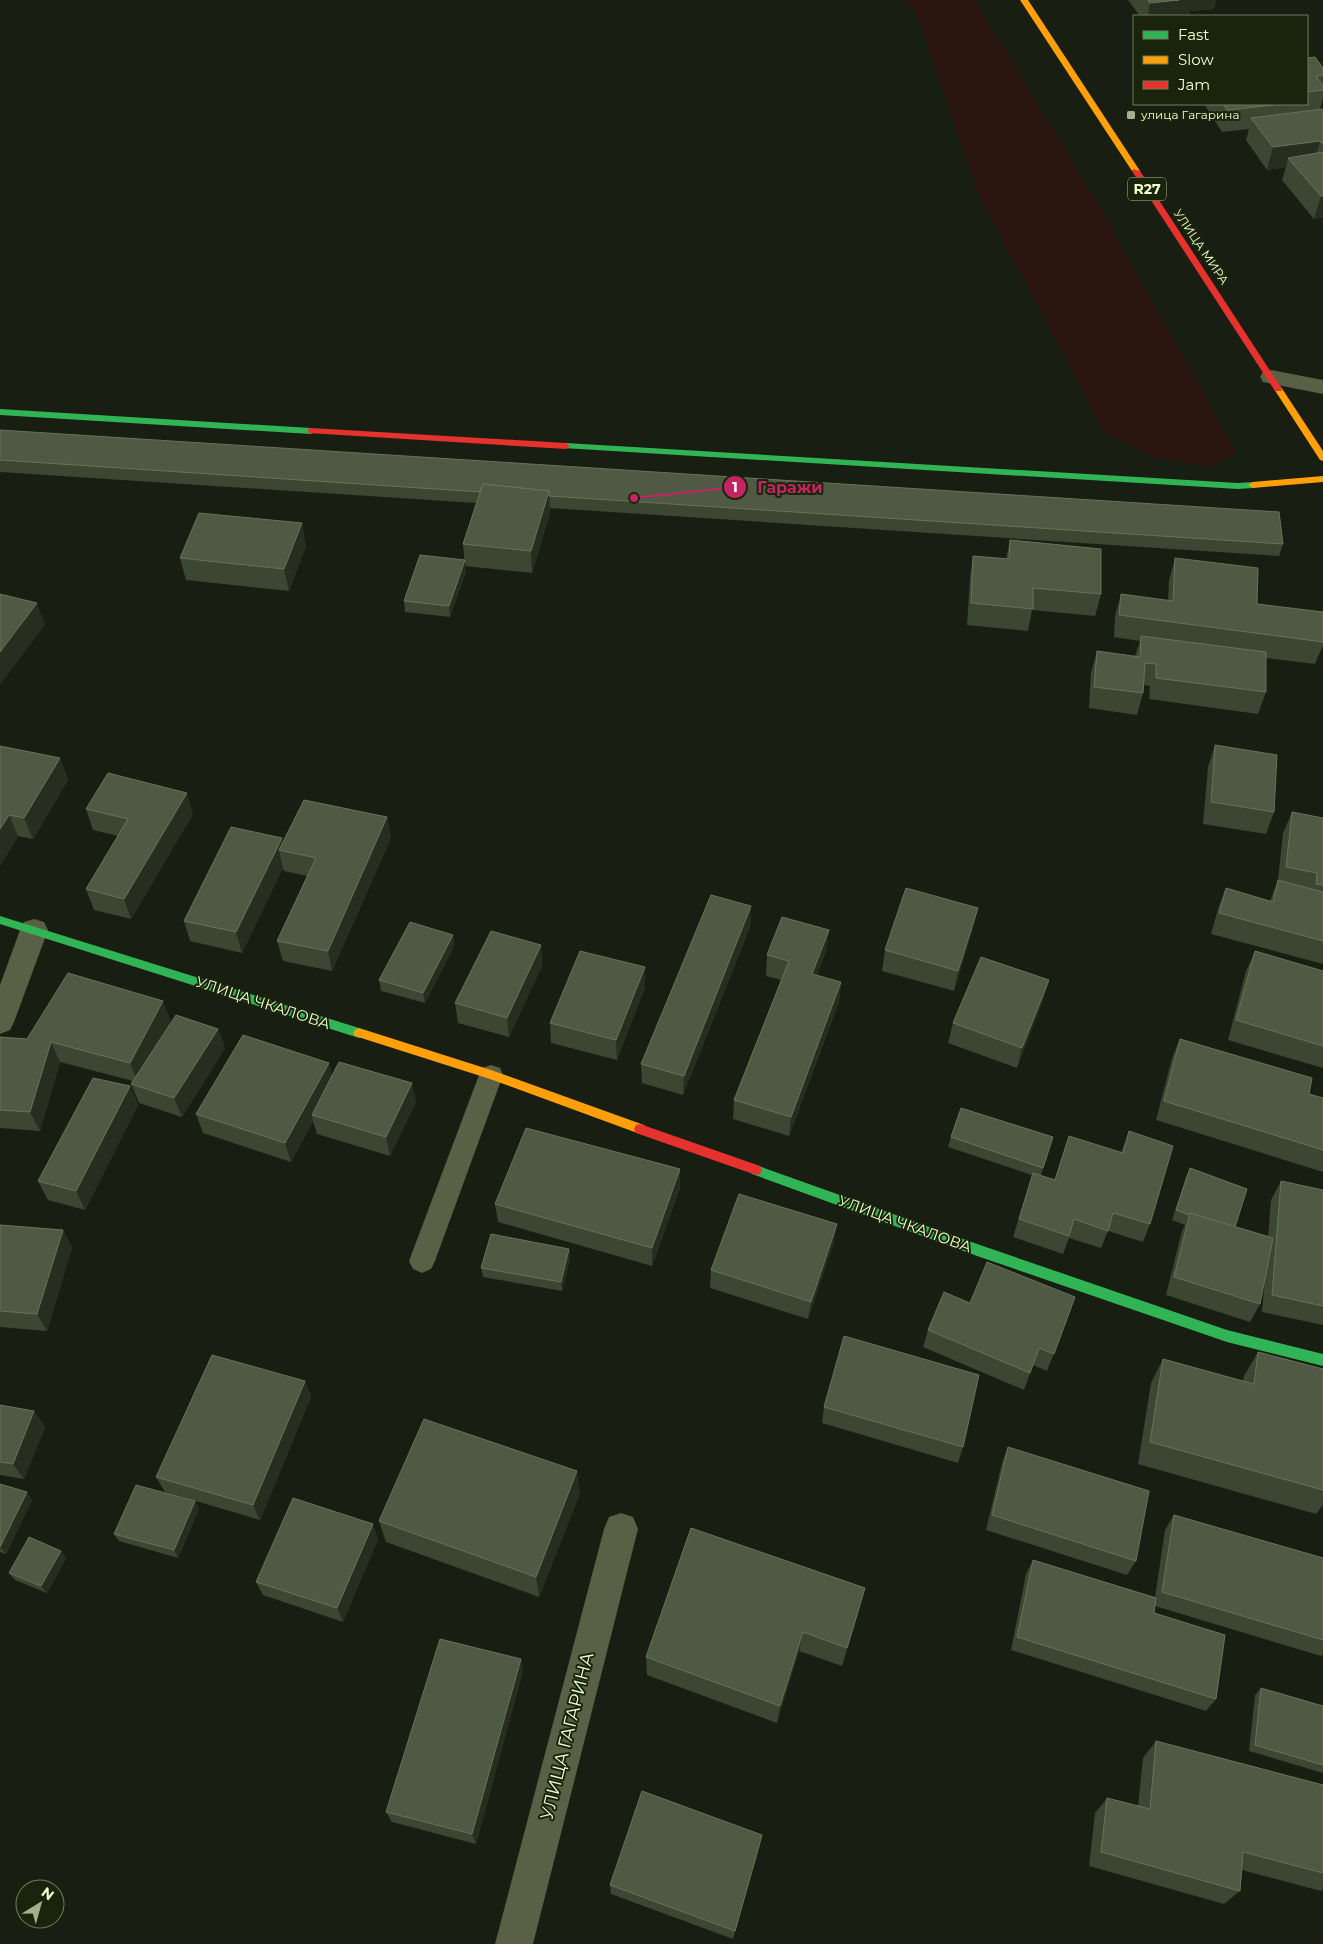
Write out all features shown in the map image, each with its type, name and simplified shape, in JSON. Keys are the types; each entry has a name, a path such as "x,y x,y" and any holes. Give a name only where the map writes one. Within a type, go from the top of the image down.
{"street":[{"name":"УЛИЦА МИРА","path":"1024,0 1174,232 1272,377 1323,458"},
{"path":"1272,377 1323,387"},
{"path":"0,412 1238,486 1323,478"},
{"name":"УЛИЦА ЧКАЛОВА","path":"0,920 491,1075 989,1254 1227,1336 1323,1360"},
{"path":"0,1022 34,930"},
{"name":"УЛИЦА ГАГАРИНА","path":"514,1944 621,1529"}],"lane":[{"path":"422,1261 491,1075"}],"shaded area":[{"path":"907,0 974,0 1092,194 1236,452 1213,467 1157,458 1105,433 978,193 920,22"}],"building":[{"path":"1148,0 1179,0 1150,3"},
{"path":"1315,57 1323,68 1323,75 1316,76 1323,86 1323,90 1308,92 1308,58"},
{"path":"1224,105 1274,105 1227,110"},
{"path":"1323,109 1323,144 1320,141 1273,147 1251,118"},
{"path":"1323,152 1323,196 1321,196 1288,158"},
{"path":"0,430 1279,512 1283,544 549,496 549,491 483,484 480,492 0,460"},
{"path":"483,484 549,491 531,551 463,544"},
{"path":"199,513 302,523 284,569 180,558"},
{"path":"1010,540 1101,549 1101,594 1033,588 1033,609 971,603 973,556 1009,559"},
{"path":"420,555 465,560 449,606 404,601"},
{"path":"1175,558 1258,568 1257,604 1323,612 1323,642 1119,615 1121,594 1173,601"},
{"path":"0,594 37,603 0,652"},
{"path":"1141,636 1266,652 1266,692 1156,678 1156,664 1145,663 1143,693 1094,687 1097,651 1140,657"},
{"path":"1215,745 1277,755 1274,812 1211,802"},
{"path":"0,746 60,758 24,818 9,815 0,829"},
{"path":"108,773 187,793 124,899 86,889 128,819 86,809"},
{"path":"304,800 387,817 328,951 277,941 316,858 279,850"},
{"path":"1292,812 1323,818 1323,885 1316,884 1317,873 1286,867"},
{"path":"231,827 282,838 236,932 184,921"},
{"path":"1278,880 1323,892 1323,941 1219,913 1226,888 1273,902"},
{"path":"906,888 978,908 958,971 885,950"},
{"path":"711,895 751,906 684,1076 641,1064"},
{"path":"782,917 829,930 812,974 841,982 791,1117 734,1100 789,961 767,955"},
{"path":"410,922 453,935 423,993 379,980"},
{"path":"491,931 541,945 507,1018 455,1003"},
{"path":"580,951 645,967 616,1040 550,1023"},
{"path":"1255,951 1323,971 1323,1046 1236,1020"},
{"path":"981,957 1049,980 1022,1048 953,1023"},
{"path":"68,973 163,1001 130,1063 51,1042 30,1112 0,1110 0,1037 27,1039"},
{"path":"176,1015 218,1029 174,1098 131,1084"},
{"path":"243,1035 329,1063 285,1143 196,1114"},
{"path":"1180,1039 1312,1078 1309,1094 1323,1098 1323,1150 1164,1101"},
{"path":"339,1062 412,1083 386,1137 312,1115"},
{"path":"93,1078 130,1086 76,1191 38,1181"},
{"path":"961,1108 1053,1137 1043,1168 951,1137"},
{"path":"526,1128 680,1169 652,1248 495,1204"},
{"path":"1129,1131 1173,1146 1150,1224 1113,1213 1108,1231 1074,1219 1069,1236 1019,1219 1033,1173 1055,1180 1069,1136 1123,1153"},
{"path":"1190,1168 1247,1189 1235,1227 1176,1210"},
{"path":"1281,1181 1323,1190 1323,1306 1272,1295"},
{"path":"739,1194 837,1224 811,1302 711,1270"},
{"path":"1190,1213 1273,1238 1260,1304 1174,1277"},
{"path":"0,1225 63,1230 37,1314 0,1311"},
{"path":"491,1234 569,1249 561,1282 481,1268"},
{"path":"987,1262 1075,1297 1054,1354 1039,1348 1030,1373 928,1330 944,1292 970,1303"},
{"path":"844,1336 979,1375 963,1447 824,1407"},
{"path":"1258,1352 1323,1369 1323,1490 1150,1442 1163,1359 1254,1384"},
{"path":"212,1355 305,1381 253,1505 156,1477"},
{"path":"0,1405 34,1411 13,1464 0,1462"},
{"path":"424,1419 577,1471 536,1577 379,1521"},
{"path":"1008,1447 1149,1491 1136,1561 992,1515"},
{"path":"0,1484 27,1492 0,1547"},
{"path":"136,1485 195,1501 174,1550 114,1534"},
{"path":"293,1498 373,1524 337,1608 256,1582"},
{"path":"1174,1515 1323,1558 1323,1640 1162,1592"},
{"path":"691,1528 865,1588 847,1648 803,1632 780,1706 646,1657"},
{"path":"29,1537 61,1551 41,1586 9,1573"},
{"path":"1033,1560 1156,1598 1154,1613 1225,1635 1216,1699 1017,1637"},
{"path":"440,1639 521,1659 472,1834 386,1812"},
{"path":"1261,1688 1323,1706 1323,1765 1255,1745"},
{"path":"1156,1741 1323,1785 1323,1873 1243,1852 1240,1891 1101,1852 1107,1798 1150,1809"},
{"path":"642,1791 762,1835 735,1931 610,1885"}],"traffic: fast":[{"path":"0,412 311,431"},
{"path":"566,446 1238,486 1253,485"},
{"path":"0,920 359,1033"},
{"path":"756,1170 980,1251 1227,1336 1323,1360"}],"traffic: slow":[{"path":"1024,0 1136,171"},
{"path":"1278,389 1323,458"},
{"path":"1253,485 1323,479"},
{"path":"359,1033 491,1075 640,1129"}],"traffic: jam":[{"path":"1136,171 1278,389"},
{"path":"311,431 566,446"},
{"path":"640,1129 756,1170"}],"place":[{"name":"улица Гагарина","path":"1131,115"},
{"name":"Гаражи","path":"634,498"}]}
